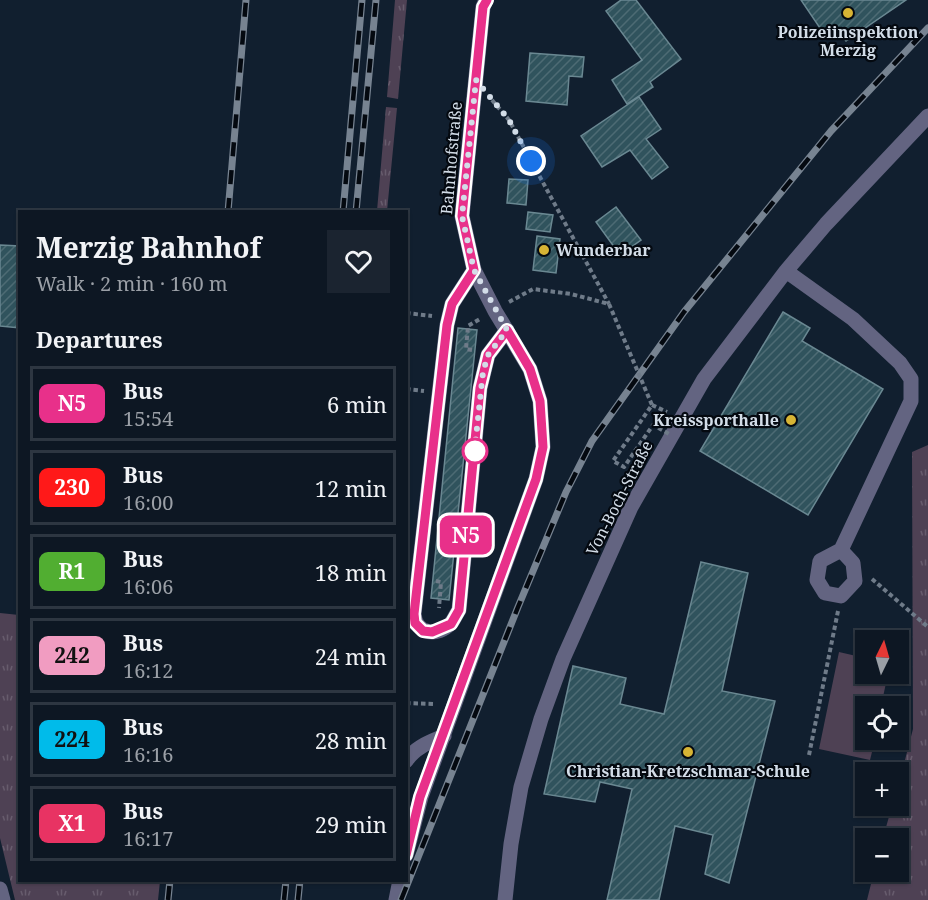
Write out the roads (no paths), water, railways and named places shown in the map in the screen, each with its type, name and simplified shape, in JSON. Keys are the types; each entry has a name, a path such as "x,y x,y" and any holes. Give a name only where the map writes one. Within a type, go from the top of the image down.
{"street":[{"name":"Bahnhofstraße","path":"408,847 420,797 536,479 543,447 540,401 530,369 474,270 462,216 485,2"},
{"name":"Von-Boch-Straße","path":"505,900 511,844 521,787 541,719 563,659 631,507 704,379 786,271 826,224 928,116"},
{"path":"474,270 452,304 447,325 414,614 415,623 423,631 432,632 451,624 459,610 480,388 488,355 507,330"},
{"path":"786,271 853,319 900,363 911,379 912,401 841,550 820,561 817,579 825,593 841,596 855,581 853,563 841,550"},
{"path":"408,758 422,746 444,736"},
{"path":"408,804 414,822"},
{"path":"396,900 400,882"},
{"path":"0,889 3,900"}],"railway":[{"path":"228,210 246,0"},
{"path":"343,210 362,0"},
{"path":"356,210 376,0"},
{"path":"401,900 518,607 566,492 592,441 684,312 831,131 928,28"},
{"path":"168,900 170,882"},
{"path":"284,900 286,882"},
{"path":"298,900 300,882"}],"place":[{"name":"Polizeiinspektion Merzig","path":"848,13"},
{"name":"Wunderbar","path":"544,250"},
{"name":"Kreissporthalle","path":"791,420"},
{"name":"Christian-Kretzschmar-Schule","path":"688,752"}]}
